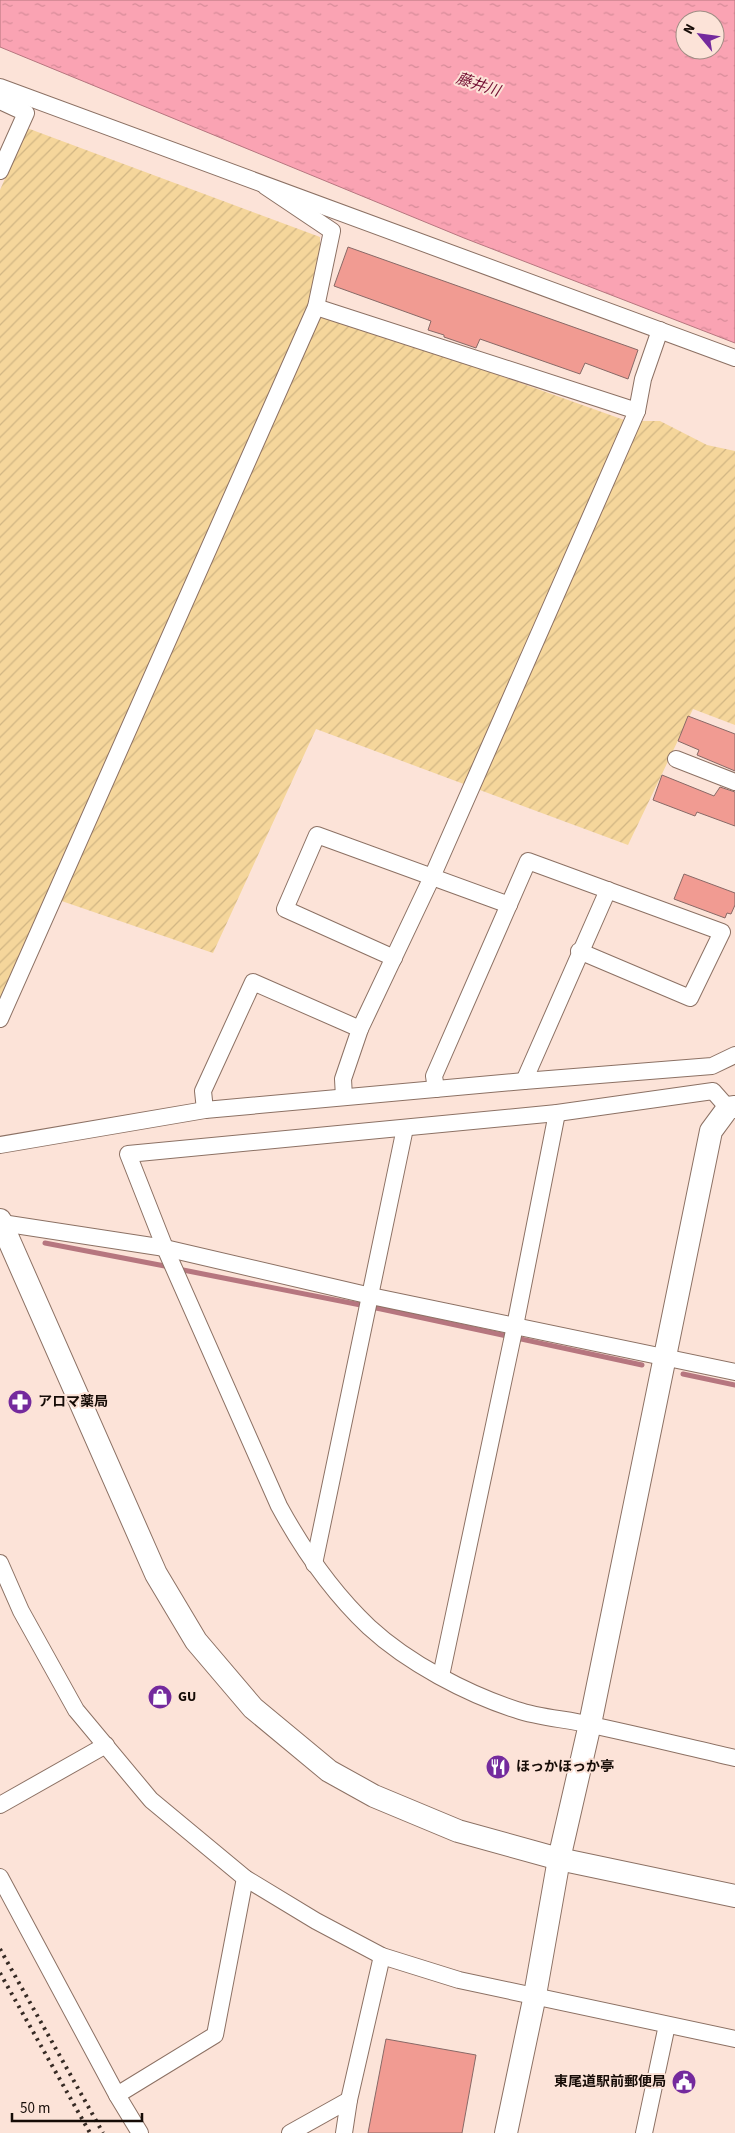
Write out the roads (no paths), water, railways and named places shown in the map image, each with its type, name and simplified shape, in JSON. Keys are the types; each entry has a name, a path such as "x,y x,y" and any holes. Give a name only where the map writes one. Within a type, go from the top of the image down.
{"street":[{"path":"0,87 735,358"},
{"path":"0,100 26,113 0,171"},
{"path":"0,1018 316,307 332,231 265,186"},
{"path":"316,307 637,411"},
{"path":"344,1097 344,1079 360,1029 432,877 637,411 643,379 660,330"},
{"path":"676,759 735,782"},
{"path":"394,958 285,909 317,835 509,905"},
{"path":"436,1089 434,1076 528,861 722,932 690,998 580,951"},
{"path":"524,1081 608,890"},
{"path":"205,1110 203,1091 253,982 360,1029"},
{"path":"0,1145 205,1110 712,1066 735,1055"},
{"path":"506,2133 535,1995 559,1859 590,1724 711,1131 732,1108 713,1091 712,1066"},
{"path":"713,1091 557,1113 128,1154 178,1278 279,1506 314,1564 370,1628 408,1657 455,1684 518,1710 735,1756"},
{"path":"441,1676 513,1334 557,1113"},
{"path":"314,1564 405,1128"},
{"path":"735,1372 664,1357 513,1334 369,1303 168,1254 1,1221 9,1257 156,1574 196,1641 253,1708 329,1771 374,1796 458,1831 559,1859 735,1896"},
{"path":"0,1563 21,1611 76,1710 152,1800 246,1878 316,1921 382,1956 459,1980 735,2039"},
{"path":"0,1805 106,1745"},
{"path":"0,1877 140,2133"},
{"path":"117,2094 215,2035 246,1878"},
{"path":"344,2133 349,2100 382,1956"},
{"path":"644,2133 667,2025"},
{"path":"290,2133 349,2100"}],"water":[{"name":"藤井川","path":"0,0 735,0 735,343 464,238 0,47"}],"waterway":[{"path":"45,1243 170,1267"},
{"path":"178,1269 381,1309 642,1365"},
{"path":"683,1374 735,1385"}],"railway":[{"path":"0,1949 103,2133"},
{"path":"0,1973 90,2133"}],"place":[{"name":"アロマ薬局","path":"20,1402"},
{"name":"GU","path":"160,1697"},
{"name":"ほっかほっか亭","path":"498,1767"},
{"name":"東尾道駅前郵便局","path":"684,2082"}]}
